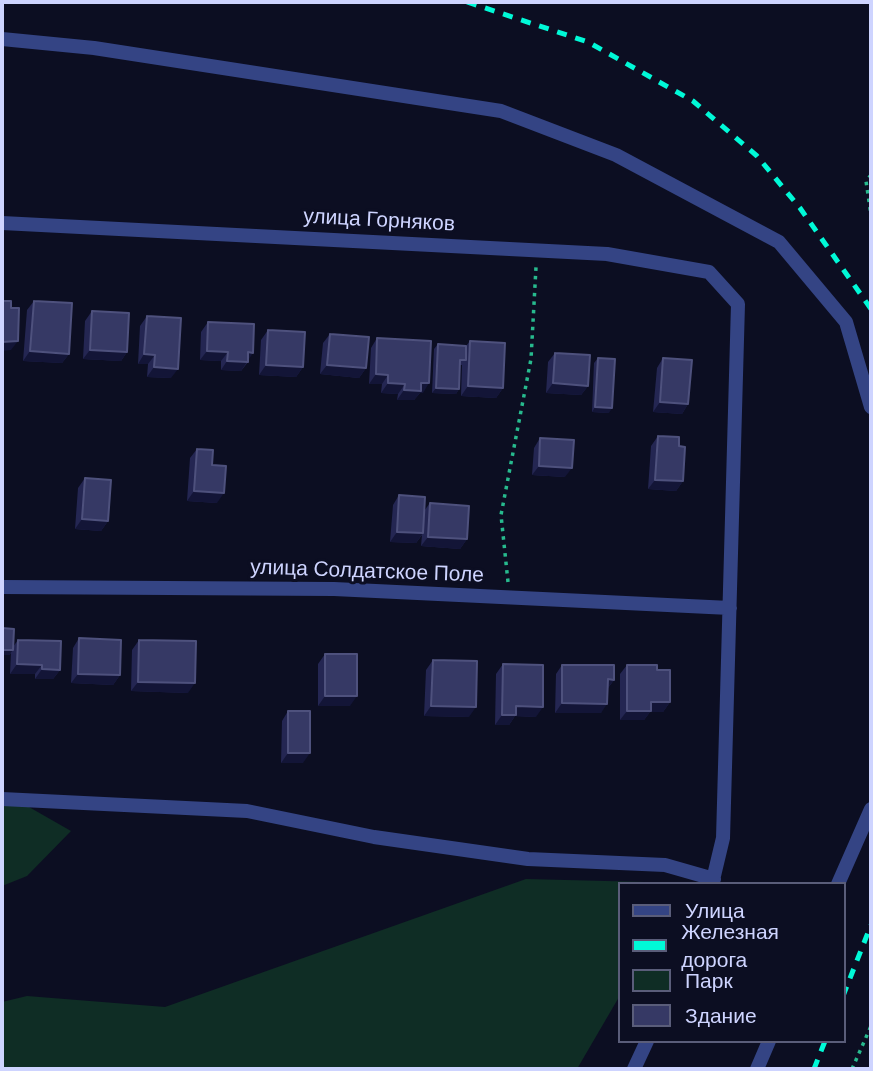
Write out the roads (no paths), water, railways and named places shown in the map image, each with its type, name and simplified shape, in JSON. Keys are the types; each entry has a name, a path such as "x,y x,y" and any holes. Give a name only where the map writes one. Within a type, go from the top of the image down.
{"street":[{"path":"2,39 94,48 501,111 616,155 779,242 846,322 871,407"},
{"name":"улица Горняков","path":"2,223 607,254 709,272 738,304 730,608"},
{"name":"улица Солдатское Поле","path":"2,587 334,589 730,608"},
{"path":"2,799 247,811 374,837 528,859 665,865 713,881 723,838 730,608"},
{"path":"839,882 871,808"},
{"path":"634,1069 646,1043"},
{"path":"757,1069 768,1043"}],"railway":[{"path":"467,2 588,42 693,101 757,156 800,208 871,309"},
{"path":"845,991 871,925"},
{"path":"814,1069 824,1043"}]}
